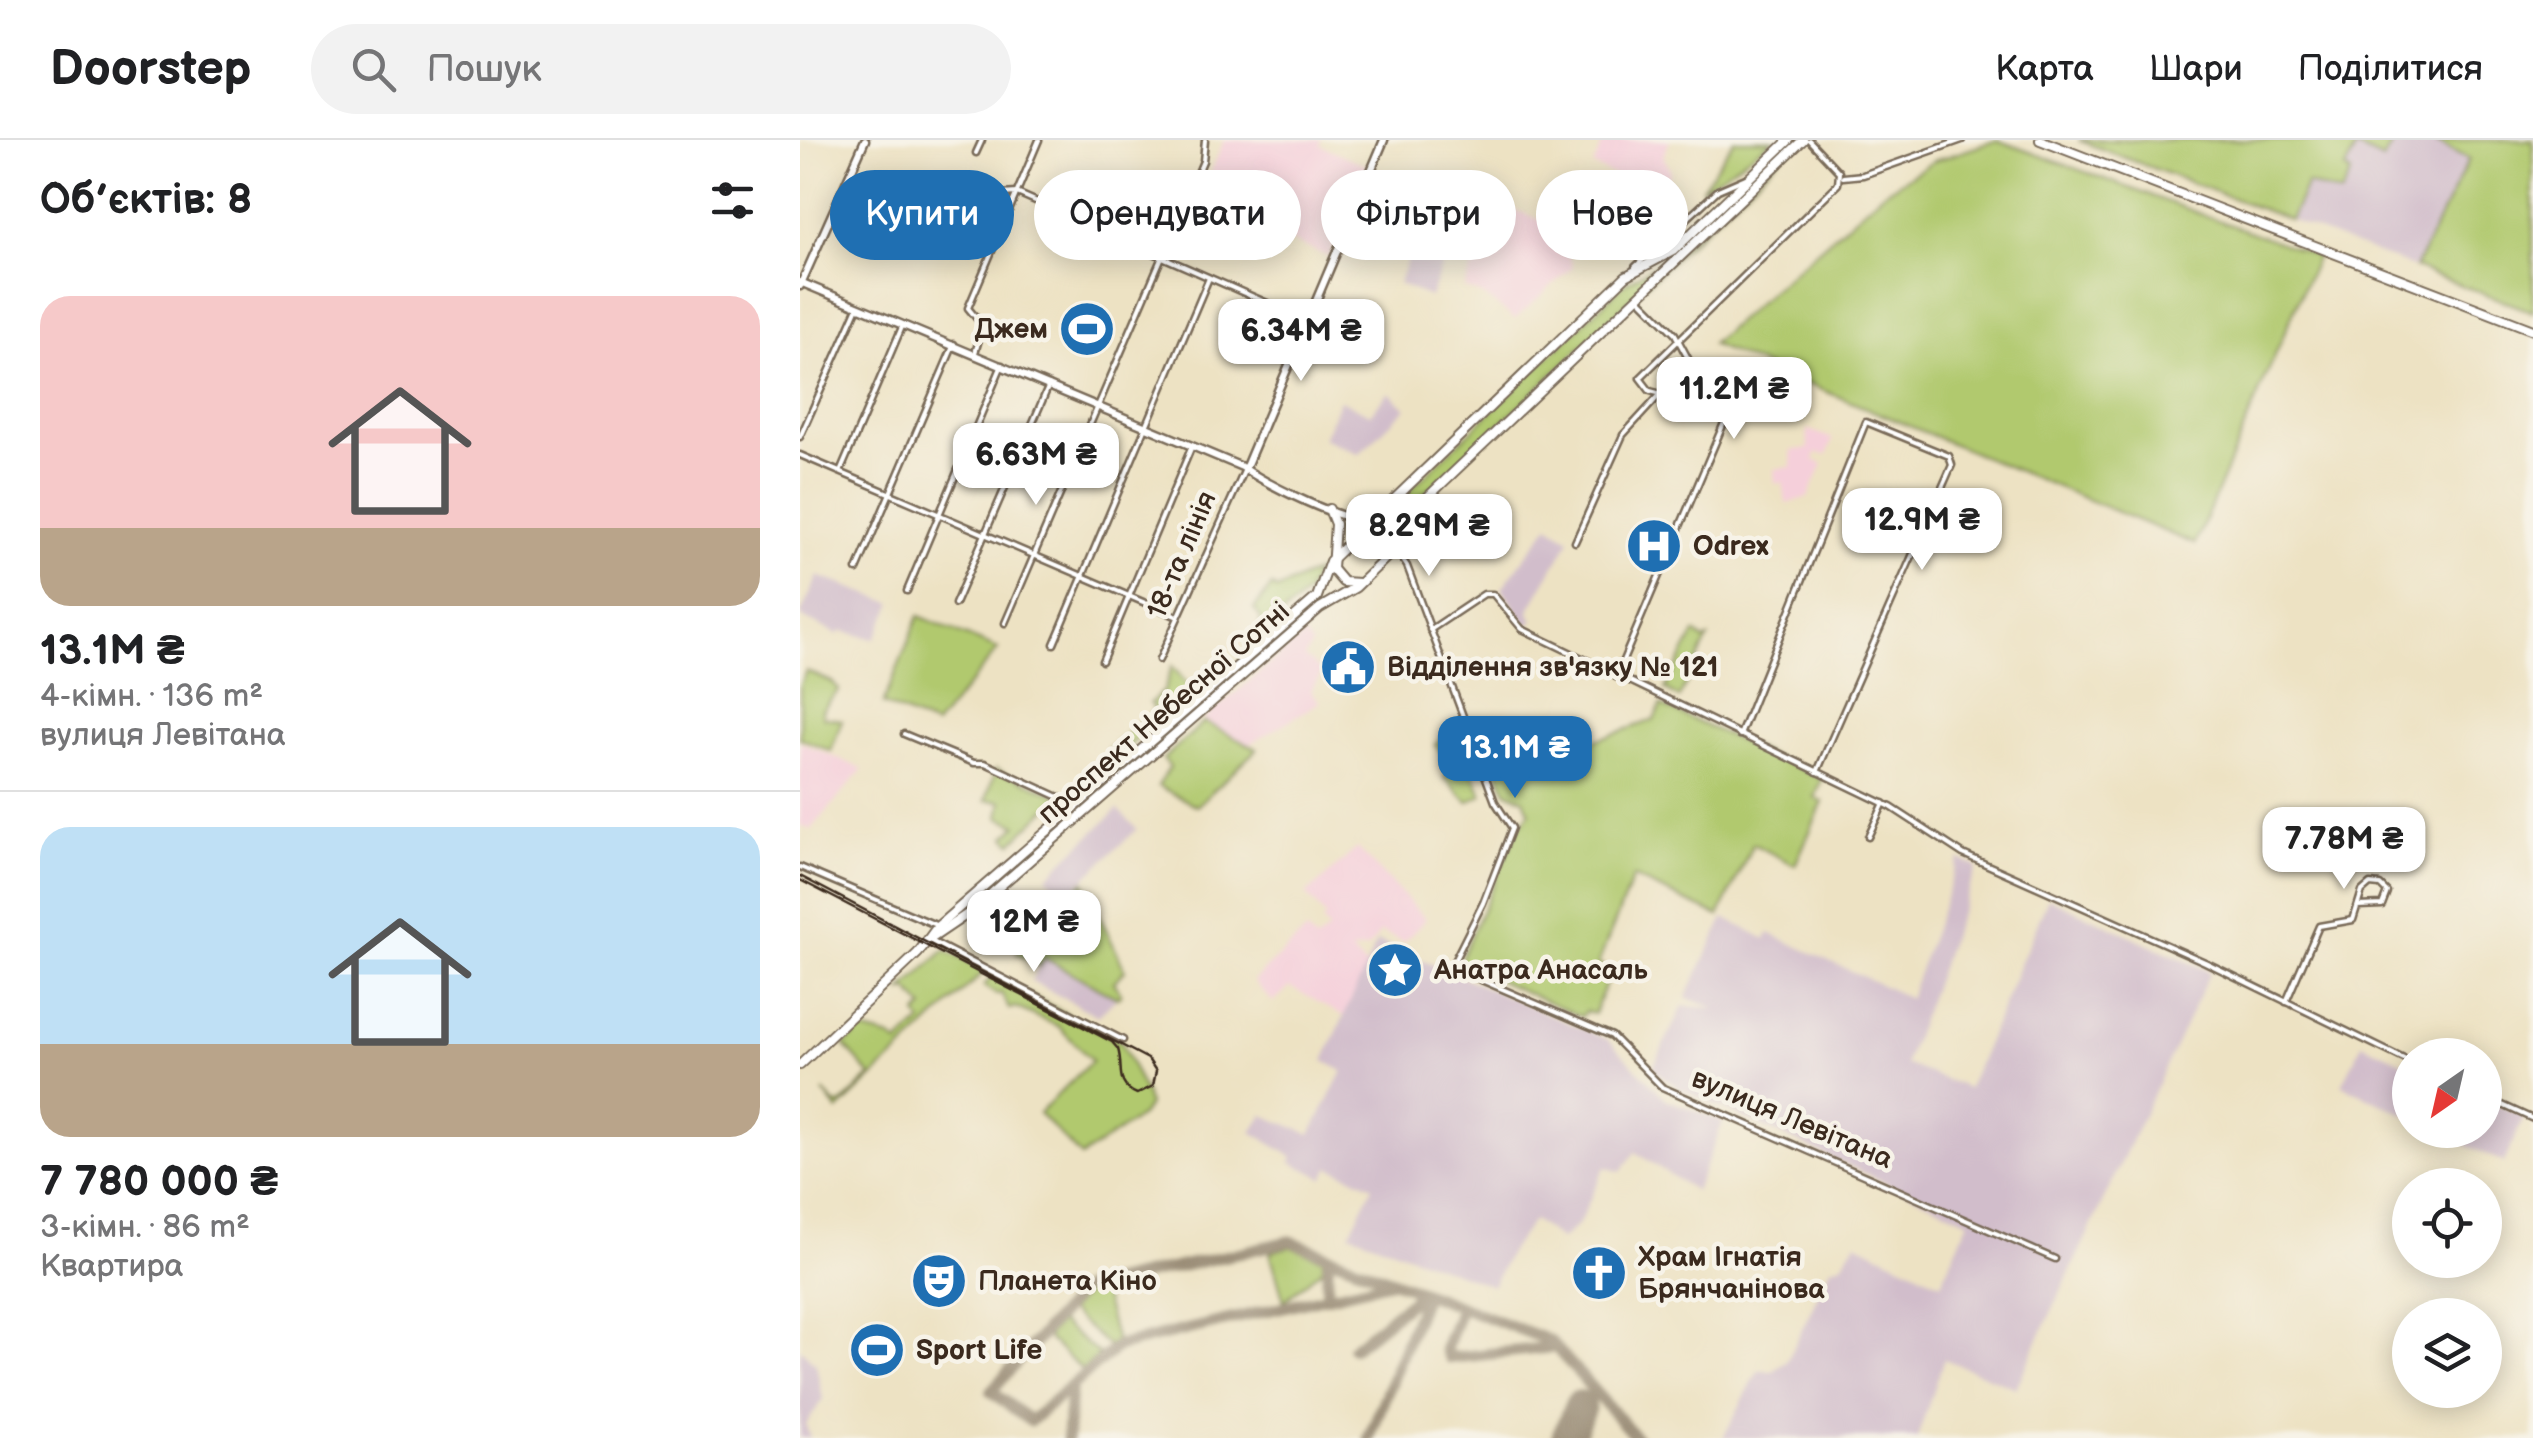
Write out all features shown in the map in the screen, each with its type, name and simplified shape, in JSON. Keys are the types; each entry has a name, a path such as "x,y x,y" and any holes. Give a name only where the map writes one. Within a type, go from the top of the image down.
{"main road":[{"path":"852,170 865,140"},
{"path":"1245,468 1384,140"},
{"name":"проспект Небесної Сотні","path":"800,1065 931,939 968,914 1317,597 1330,560 1626,276 1674,251 1790,140"},
{"name":"проспект Небесної Сотні","path":"931,939 938,926 1076,806 1320,608 1359,583 1395,544 1413,511 1806,140"},
{"path":"2040,140 2533,330"},
{"path":"830,219 800,284 860,304 1245,468 1258,478 1329,509 1360,521 1374,518"},
{"path":"1329,509 1336,532 1330,560 1343,582 1359,583"},
{"name":"вулиця Левітана","path":"1374,518 1389,519 1395,544"}],"street":[{"path":"976,154 982,140"},
{"path":"975,354 983,326 968,308 1040,140"},
{"path":"1199,170 1205,140"},
{"path":"1806,140 1841,177"},
{"path":"1658,393 1650,392 1640,378 1841,177 1863,174 1962,140"},
{"path":"1626,276 1718,190 1756,173"},
{"path":"1014,194 1034,201"},
{"path":"1005,623 1161,260"},
{"path":"1169,260 1308,321"},
{"path":"1054,644 1210,278"},
{"path":"1575,542 1622,437 1690,362 1675,334 1638,298"},
{"path":"800,437 860,304"},
{"path":"840,472 904,323"},
{"path":"857,570 954,344"},
{"path":"907,591 1002,365"},
{"path":"1616,676 1735,397 1692,379 1687,366"},
{"path":"955,604 1049,385"},
{"path":"1740,735 1866,422 1953,462 1817,772"},
{"path":"1102,661 1192,446"},
{"path":"800,455 1178,617"},
{"name":"18-та лінія","path":"1159,660 1245,468"},
{"name":"вулиця Левітана","path":"1395,544 1407,566 1495,802 1512,828 1483,904 1452,967 1612,1036 1662,1087 2055,1259"},
{"path":"1430,630 1484,594 1494,594 1522,629 1884,804 1963,854 2392,1053"},
{"path":"904,734 974,763 986,762 1067,797 1076,806"},
{"path":"1868,837 1884,804"},
{"path":"800,867 938,926"},
{"path":"2286,1002 2319,926 2348,924 2362,891 2370,884 2380,885 2387,892 2382,905 2358,906"},
{"path":"931,939 1123,1040"},
{"path":"2502,1105 2533,1119"}],"shaded area":[{"path":"1224,140 1321,140 1320,145 1368,166 1366,170 1321,170 1321,254 1301,245 1301,170 1212,170"},
{"path":"1604,140 1670,140 1663,156 1670,170 1602,170 1593,166"},
{"path":"2394,140 2433,140 2469,158 2415,268 2290,220 2307,183 2331,193 2356,147 2383,160"},
{"path":"1516,210 1536,218 1536,260 1571,260 1573,267 1515,319 1484,296 1464,288 1475,260 1516,260"},
{"path":"1407,260 1444,261 1430,297 1398,284"},
{"path":"1389,392 1406,408 1359,454 1323,438 1340,400 1370,414"},
{"path":"1807,429 1833,439 1827,455 1816,453 1814,460 1823,464 1808,497 1786,504 1783,482 1775,484 1774,469 1792,467 1791,450 1808,449"},
{"path":"1549,525 1570,539 1529,611 1534,621 1527,626 1502,588"},
{"path":"818,576 893,603 875,639 841,631 839,635 800,616"},
{"path":"1304,635 1312,645 1304,657 1322,672 1311,691 1320,702 1250,744 1203,720"},
{"path":"800,742 863,769 811,830 800,825"},
{"path":"1118,809 1137,829 1066,896 1047,877"},
{"path":"1357,848 1426,919 1404,942 1381,932 1367,949 1351,951 1366,967 1344,1016 1290,987 1273,1002 1253,981 1306,931 1316,941 1329,930 1322,922 1326,917 1306,895"},
{"path":"1959,859 1977,867 1905,1064 1968,1088 2048,898 2210,972 2016,1388 1944,1359 1917,1438 1723,1438 1758,1371 1773,1371 1787,1361 1831,1267 1842,1264 1856,1242 1941,1283 1969,1221 1681,1089 1655,1071 1654,1065 1683,1006 1716,1008 1686,998 1724,918 1766,939 1769,933 1909,998"},
{"path":"1377,941 1609,1040 1666,1099 1723,1122 1695,1191 1635,1152 1621,1172 1605,1167 1579,1223 1561,1240 1533,1220 1510,1251 1492,1286 1350,1233 1373,1186 1330,1167 1324,1178 1291,1162 1293,1157 1252,1132 1263,1115 1311,1134 1343,1071 1324,1061"},
{"path":"1044,957 1117,998 1098,1016 1031,981"},
{"path":"2362,1043 2392,1057 2392,1109 2342,1085"},
{"path":"2502,1107 2524,1117 2504,1163 2473,1148 2502,1148"},
{"path":"800,1348 816,1364 823,1399 806,1425 810,1438 800,1438"}],"green space":[{"path":"1734,140 1773,140 1701,189"},
{"path":"1798,140 1688,245 1688,241"},
{"path":"1997,140 2317,256 2195,544 1711,344 1881,194 1934,161"},
{"path":"2078,140 2394,140 2383,160 2356,147 2345,169 2351,173 2341,195 2307,184 2290,220"},
{"path":"2433,140 2533,140 2533,312 2415,268 2469,159"},
{"path":"1664,260 1672,260 1470,453 1411,505 1389,510 1625,283"},
{"path":"1316,572 1307,593 1258,636 1261,618 1254,609 1272,586 1277,590"},
{"path":"919,616 998,649 935,726 883,704"},
{"path":"1695,633 1703,640 1708,638 1679,698 1665,689"},
{"path":"1172,666 1193,691 1114,759 1107,751 1155,710 1150,703 1164,691"},
{"path":"806,671 832,682 839,690 822,710 823,717 842,720 831,751 800,738 800,684"},
{"path":"1661,705 1822,779 1815,798 1823,802 1795,865 1753,844 1719,916 1633,877 1598,964 1611,970 1594,1014 1585,1011 1582,1017 1463,965 1461,957 1519,827 1530,813 1524,799 1506,791 1496,764 1525,754 1531,770 1570,754 1570,749 1654,720"},
{"path":"1204,722 1257,749 1197,806 1158,786 1170,767 1163,759"},
{"path":"1454,726 1482,795 1468,802 1444,777 1455,766 1435,745"},
{"path":"996,769 1060,796 1012,843 1006,837 1017,825 999,817 1002,801 986,800"},
{"path":"1084,882 1125,970 1114,982 1121,994 1117,998 1045,958 1039,966 1016,953 1058,895 1067,900"},
{"path":"945,950 982,970 982,974 838,1111 823,1091 836,1105 842,1104 871,1076 844,1045 861,1030 891,1038 898,1044 922,1022 917,1015 924,1008 908,990 901,992"},
{"path":"992,975 1121,1042 1146,1096 1148,1105 1142,1115 1081,1157 1039,1113 1092,1061 1058,1026 1015,1007 1009,1009 1001,993 997,995 984,986"},
{"path":"1292,1246 1323,1258 1323,1268 1284,1301 1270,1252"},
{"path":"1102,1289 1116,1342 1109,1347 1069,1311 1085,1293"},
{"path":"1058,1321 1100,1355 1082,1370 1049,1340 1048,1332"}],"taxiway":[{"path":"1392,1281 1118,1346 1030,1421 991,1391 1083,1289 1290,1241 1550,1341 1636,1438"},
{"path":"1327,1297 1328,1256"},
{"path":"1353,1348 1422,1292"},
{"path":"1369,1438 1425,1294"},
{"path":"1461,1307 1445,1349 1450,1358 1555,1347"},
{"path":"1067,1438 1071,1387"}],"runway":[{"path":"1567,1438 1580,1406"}],"tram line":[{"path":"800,876 1148,1059 1156,1071 1153,1086 1137,1094 1125,1086 1118,1049 1112,1042 800,880"}],"place":[{"name":"Джем","path":"1087,329"},
{"name":"Odrex","path":"1654,546"},
{"name":"Відділення зв'язку № 121","path":"1348,667"},
{"name":"Анатра Анасаль","path":"1395,970"},
{"name":"Храм Ігнатія Брянчанінова","path":"1599,1273"},
{"name":"Планета Кіно","path":"939,1281"},
{"name":"Sport Life","path":"877,1350"}]}
